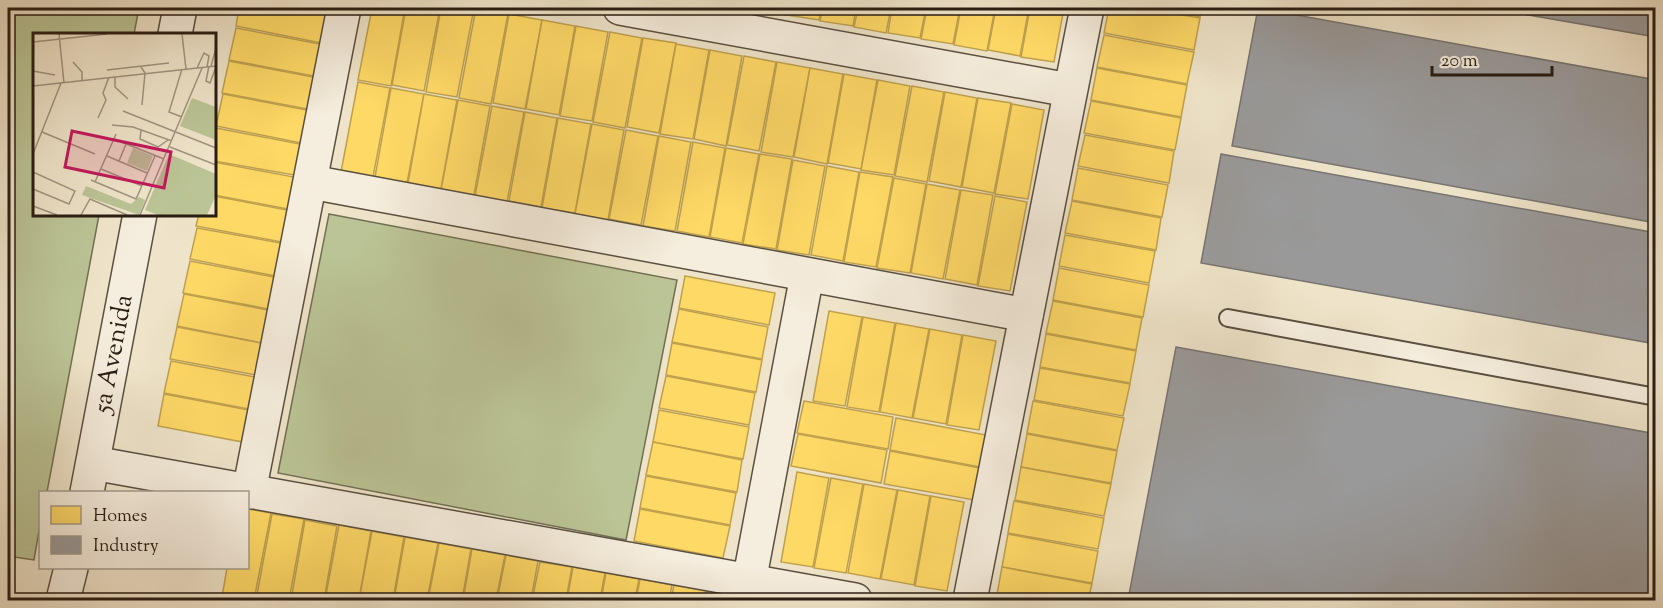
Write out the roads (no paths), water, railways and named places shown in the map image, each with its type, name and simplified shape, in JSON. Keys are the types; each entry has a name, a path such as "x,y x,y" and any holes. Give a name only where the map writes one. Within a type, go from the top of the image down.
{"street":[{"path":"175,33 180,8"},
{"path":"344,8 249,492 855,600"},
{"path":"620,8 1069,90"},
{"path":"970,600 1087,8"},
{"path":"311,182 1026,315"},
{"name":"5a Avenida","path":"90,478 140,216"},
{"path":"749,582 807,275"},
{"path":"90,478 238,491"},
{"path":"63,600 71,569"}],"lane":[{"path":"1228,318 1656,397"}]}
